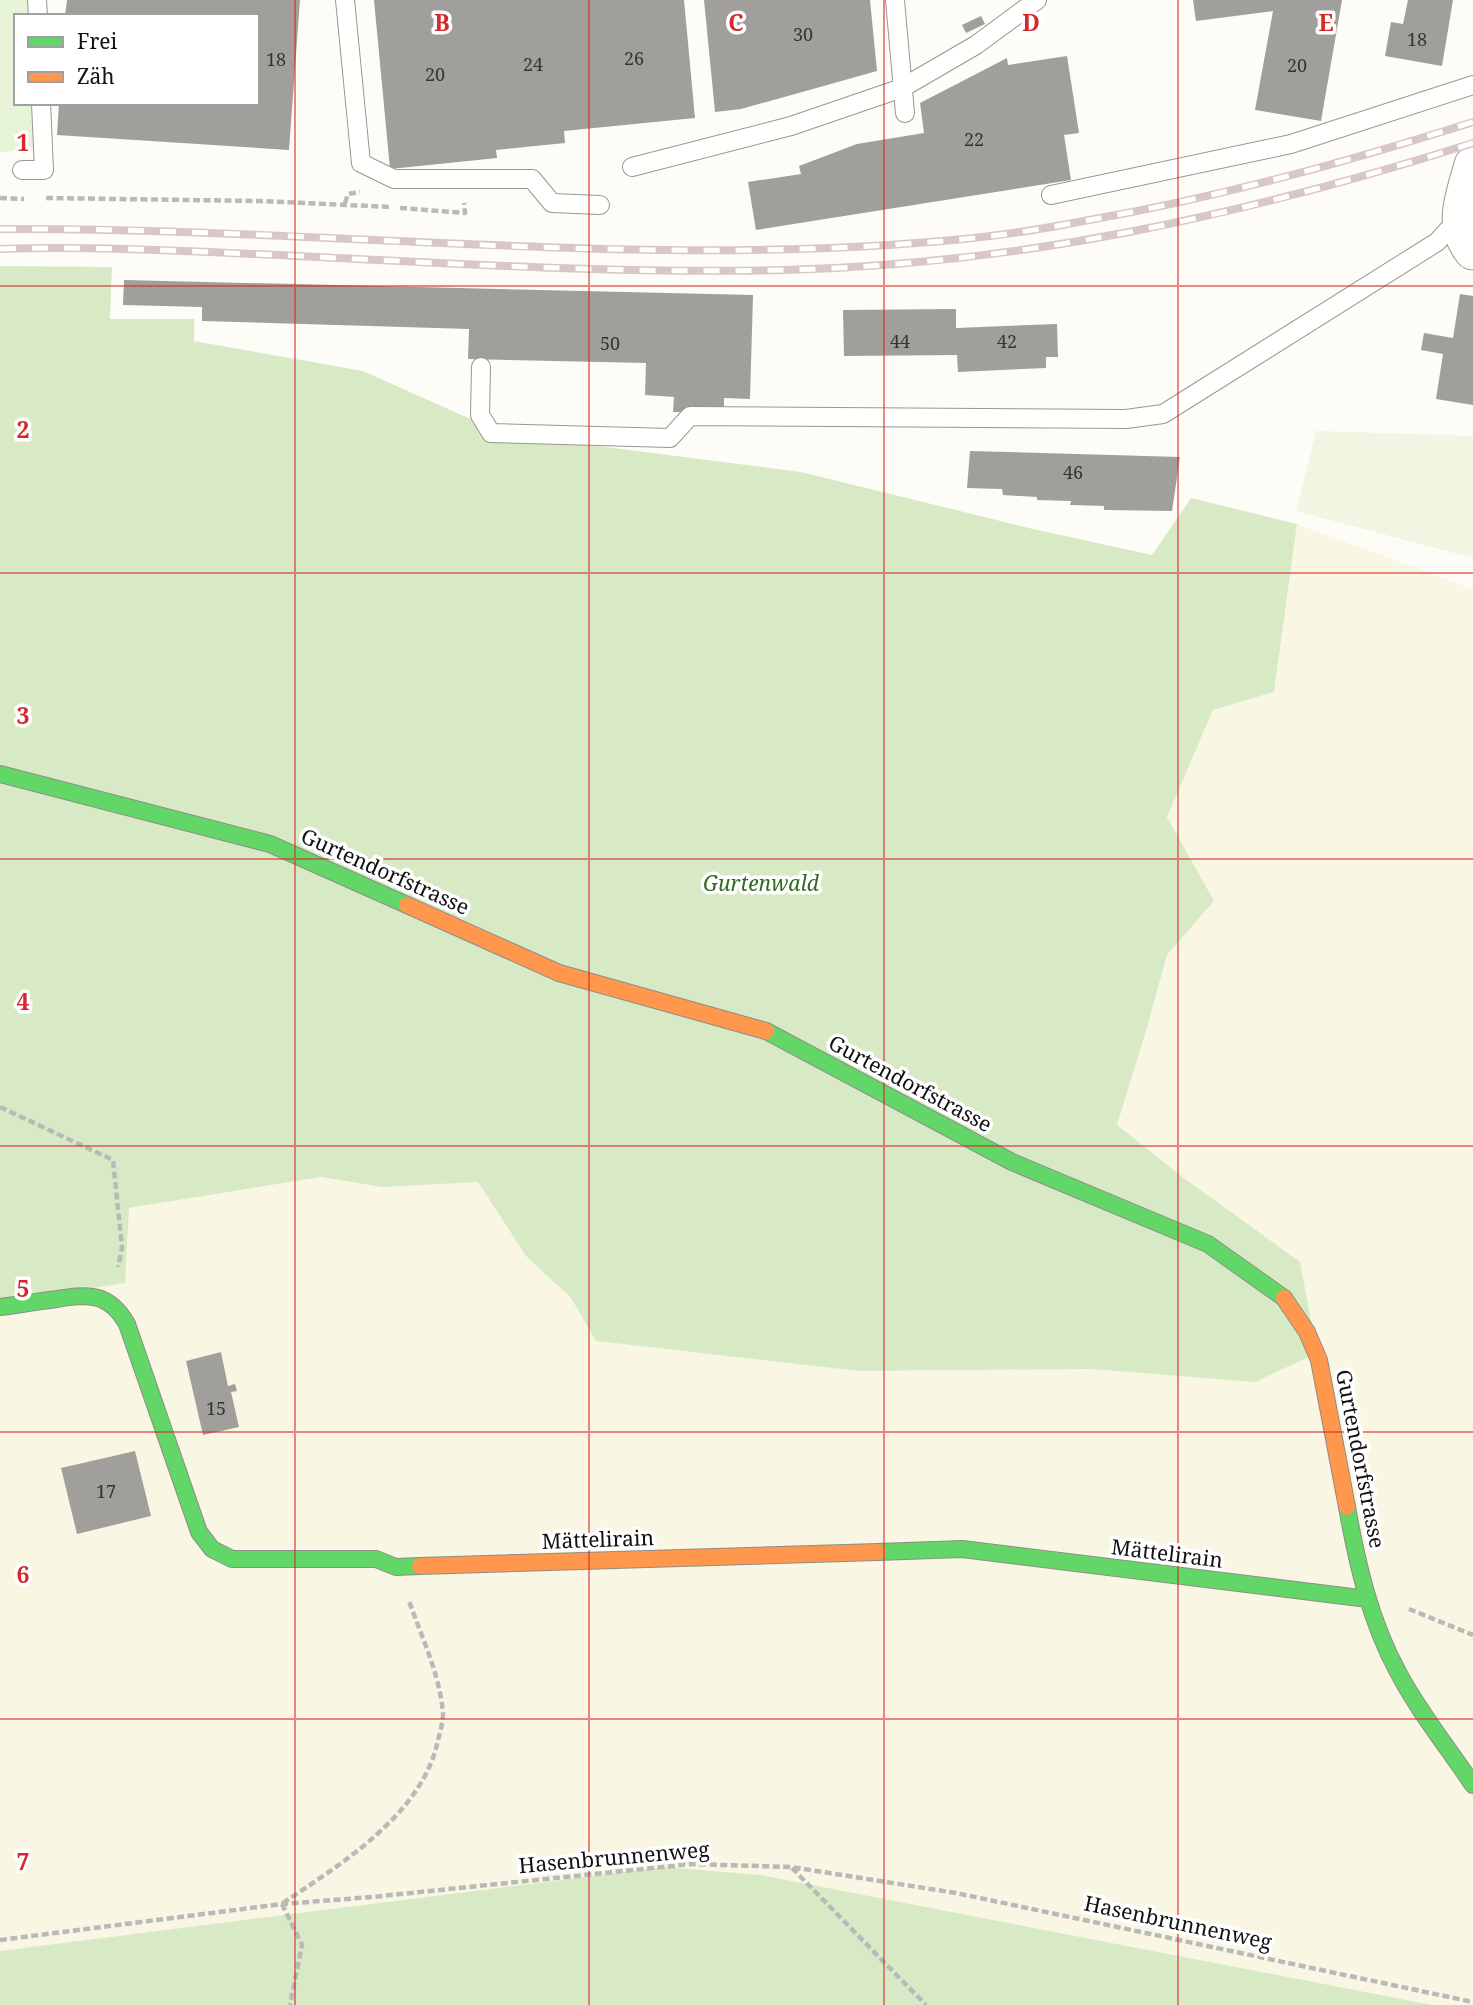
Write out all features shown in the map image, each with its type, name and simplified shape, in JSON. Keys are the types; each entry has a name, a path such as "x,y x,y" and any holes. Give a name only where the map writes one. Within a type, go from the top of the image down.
{"street":[{"path":"1473,165 1459,218 1467,243 1473,251"},
{"name":"Gurtendorfstrasse","path":"0,774 270,844 559,973 767,1031 1012,1161 1208,1244 1286,1300 1307,1332 1319,1360 1354,1545 1374,1620 1398,1673 1473,1785"},
{"path":"0,1307 84,1295 98,1296 111,1302"},
{"name":"Mättelirain","path":"111,1302 121,1312 127,1324 199,1532 212,1549 232,1559 376,1559 396,1567 962,1549 1368,1599"}],"lane":[{"path":"345,0 360,163 394,179 532,179 552,203 600,205"},
{"path":"895,0 905,113"},
{"path":"632,167 790,126 902,88 976,45 1037,0"},
{"path":"1051,195 1291,144 1473,85"},
{"path":"22,170 44,170 41,105"},
{"path":"481,366 480,415 491,433 670,438 690,416 1126,419 1163,414 1437,242 1459,218"}],"path":[{"path":"360,163 365,192"},
{"path":"345,204 348,194"},
{"path":"0,198 127,198 345,204 465,213 464,201 452,199"},
{"path":"0,1107 113,1160 122,1248 111,1302"},
{"path":"290,2005 302,1945 282,1904 341,1864 392,1819 418,1789 434,1758 443,1717 437,1678 396,1567"},
{"path":"1368,1599 1398,1604 1473,1635"},
{"name":"Hasenbrunnenweg","path":"0,1940 282,1904 691,1864 791,1867 956,1893 1473,2002"},
{"path":"791,1867 926,2005"}],"shaded area":[{"path":"1297,524 1473,589 1473,2005 1432,2005 761,1875 664,1867 0,1951 0,1302 129,1208 321,1177 382,1187 479,1181 526,1256 571,1298 596,1341 859,1371 1090,1369 1255,1382 1184,1178 1116,1125 1167,955 1214,901 1167,818 1213,710 1274,692"}],"green space":[{"path":"0,0 30,0 30,14 14,14 14,105 33,105 34,150 0,152"},
{"name":"Gurtenwald","path":"0,266 112,267 110,319 194,319 194,341 363,371 504,434 801,472 1152,555 1191,498 1297,524 1274,692 1213,710 1167,817 1214,901 1167,955 1117,1125 1184,1178 1300,1262 1317,1353 1255,1382 1090,1369 859,1371 596,1341 571,1298 526,1256 478,1182 382,1187 321,1177 129,1208 125,1283 0,1302"},
{"path":"1316,431 1473,436 1473,558 1296,511"},
{"path":"664,1867 761,1875 1432,2005 0,2005 0,1951"}],"building":[{"path":"67,0 300,0 289,150 57,135 59,105 259,105 259,14 65,14"},
{"path":"374,0 684,0 695,118 564,131 565,143 496,150 497,158 390,169"},
{"path":"704,0 870,0 877,71 741,109 715,112"},
{"path":"1193,0 1342,0 1321,121 1255,110 1273,11 1196,21"},
{"path":"1408,0 1453,0 1442,66 1385,56 1391,22 1403,24"},
{"path":"981,16 985,24 966,33 962,25"},
{"path":"1067,56 1079,133 1064,135 1071,180 756,230 748,182 801,174 799,166 857,144 924,133 920,103 1007,58 1008,65"},
{"path":"124,280 753,295 750,399 724,398 724,413 673,412 674,397 645,395 646,363 468,359 469,329 202,321 202,307 123,305"},
{"path":"1460,294 1473,296 1473,405 1436,399 1443,354 1421,350 1424,333 1453,338"},
{"path":"956,309 956,328 1057,324 1058,357 1046,357 1046,368 958,372 957,355 844,356 843,310"},
{"path":"970,451 1180,457 1172,511 1104,510 1104,506 1070,505 1071,501 1003,495 1002,489 967,488"},
{"path":"221,1352 228,1386 235,1384 237,1391 231,1392 239,1427 203,1435 186,1361"},
{"path":"135,1451 151,1516 77,1534 61,1468"}],"railway":[{"path":"0,229 121,230 602,249 843,247 964,239 1043,228 1186,201 1330,165 1473,122"},
{"path":"0,249 138,249 530,267 657,270 784,270 873,266 961,258 1133,231 1303,192 1473,143"}],"traffic: fast":[{"path":"0,774 270,844 407,905"},
{"path":"766,1031 1012,1162 1208,1244 1284,1298"},
{"path":"0,1307 84,1296 103,1300 119,1313 127,1324 199,1532 212,1549 232,1559 376,1559 396,1567 420,1566"},
{"path":"1347,1507 1366,1591 1388,1653 1414,1700 1473,1785"},
{"path":"878,1552 962,1549 1368,1599"}],"traffic: slow":[{"path":"407,905 559,973 766,1031"},
{"path":"1284,1298 1307,1332 1319,1360 1347,1507"},
{"path":"420,1566 878,1552"}]}
